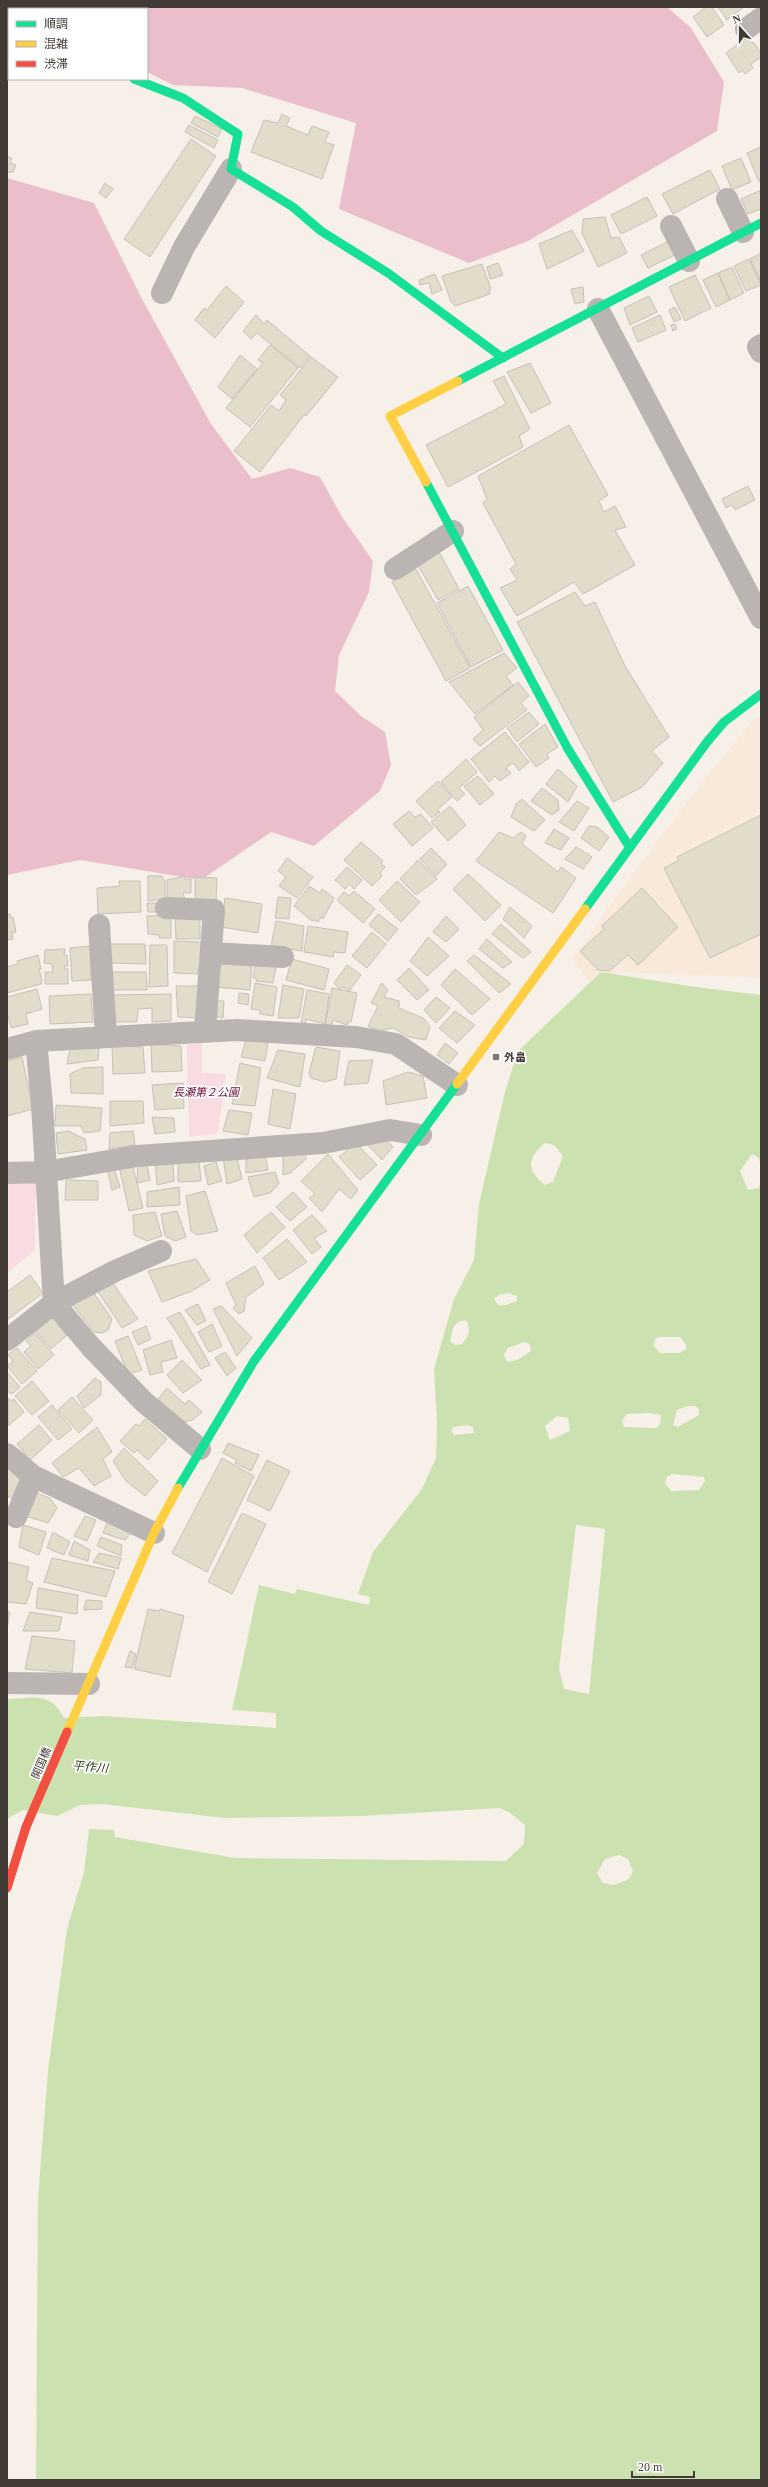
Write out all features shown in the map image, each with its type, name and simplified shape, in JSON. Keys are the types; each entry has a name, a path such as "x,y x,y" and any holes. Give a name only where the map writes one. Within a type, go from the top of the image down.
{"street":[{"path":"137,80 183,98 238,134 231,169 184,248 162,293"},
{"path":"231,169 293,207 321,231 388,274 503,358"},
{"path":"630,848 568,749 453,531 390,416 752,228 727,199"},
{"path":"671,226 689,261"},
{"path":"598,308 761,618"},
{"path":"761,345 758,347 761,352"},
{"path":"395,569 453,531"},
{"name":"開国橋","path":"7,1888 10,1856 26,1827 154,1533 200,1449 254,1361 421,1135 707,742 724,722 761,694"},
{"path":"166,908 214,910 205,1031"},
{"path":"99,925 106,1036"},
{"path":"211,953 283,957"},
{"path":"7,1049 36,1041 205,1031 237,1030 356,1037 396,1044 457,1085"},
{"path":"36,1041 42,1105 54,1303 91,1347 144,1402 200,1449"},
{"path":"7,1173 45,1172 137,1156 323,1142 390,1130 421,1135"},
{"path":"7,1340 54,1303 115,1271 161,1251"},
{"path":"7,1454 33,1476 154,1533"},
{"path":"16,1517 33,1476"},
{"path":"7,1683 89,1684"}],"shaded area":[{"path":"667,7 691,28 724,82 717,131 528,241 469,263 339,209 356,123 242,88 173,85 148,72 148,8 110,8"},
{"path":"7,178 94,203 142,299 211,424 252,479 290,468 320,477 342,517 373,561 369,592 339,655 335,691 361,716 385,732 391,765 380,791 314,846 271,832 201,880 80,860 7,875"},
{"path":"761,715 761,980 744,977 622,972 590,982 572,960 625,884 703,781 754,719"}],"green space":[{"name":"長瀬第２公園","path":"202,1042 202,1073 226,1074 218,1133 189,1137 187,1045"},
{"path":"36,1179 35,1250 7,1273 7,1183"}],"water":[{"name":"平作川","path":"601,972 696,987 761,995 761,1167 759,1158 752,1154 740,1171 748,1190 759,1188 761,1182 761,2480 36,2480 38,2199 48,2071 67,1929 84,1872 89,1829 114,1830 115,1837 235,1858 506,1861 524,1844 525,1825 509,1812 499,1808 362,1816 225,1818 102,1804 80,1805 57,1816 23,1810 7,1819 7,1699 33,1697 47,1700 59,1709 64,1718 103,1716 276,1728 276,1713 232,1710 259,1585 295,1594 297,1589 369,1605 370,1597 358,1594 373,1552 422,1489 436,1458 437,1422 434,1369 454,1299 474,1260 479,1204 504,1096 517,1052","holes":["545,1143 554,1145 563,1156 553,1182 545,1185 534,1174 531,1164 535,1154","508,1293 517,1296 517,1301 506,1305 498,1305 494,1299 499,1295","466,1320 468,1333 462,1344 455,1345 450,1341 453,1328 458,1322","659,1337 680,1337 686,1345 686,1349 680,1353 660,1353 654,1346 655,1339","524,1342 530,1344 531,1351 517,1360 507,1362 504,1355 508,1348","688,1406 695,1406 699,1409 699,1415 678,1427 673,1425 677,1410","649,1413 661,1415 660,1424 656,1428 624,1427 622,1421 627,1414","557,1416 568,1418 570,1431 550,1440 545,1426","467,1425 473,1427 474,1433 454,1435 451,1430 454,1427","672,1474 704,1477 705,1481 699,1490 671,1491 665,1483 667,1477","619,1855 628,1859 633,1871 629,1879 614,1885 603,1883 597,1873 605,1859"]}],"pier":[{"path":"576,1525 605,1529 589,1694 564,1689 559,1669"}],"building":[{"path":"706,7 712,7 724,25 707,37 693,17"},
{"path":"718,7 744,7 727,20"},
{"path":"749,36 761,53 761,57 751,64 753,68 745,74 742,70 739,73 726,53"},
{"path":"282,114 290,118 286,126 308,135 312,126 329,132 325,142 334,145 322,179 251,152 264,120 278,123"},
{"path":"195,116 222,129 218,137 191,123"},
{"path":"189,125 218,140 214,148 185,132"},
{"path":"191,139 216,156 150,257 124,239"},
{"path":"761,147 761,181 759,182 747,153"},
{"path":"7,156 12,158 10,163 16,165 13,172 7,172"},
{"path":"741,158 751,182 732,190 722,166"},
{"path":"710,170 720,189 673,214 662,194"},
{"path":"105,183 113,189 106,198 99,193"},
{"path":"761,190 761,209 748,214 741,199"},
{"path":"647,197 657,216 621,234 611,215"},
{"path":"605,217 611,238 619,237 627,253 598,267 582,233 583,219"},
{"path":"572,230 584,251 547,269 539,244"},
{"path":"671,240 677,254 648,268 641,255"},
{"path":"761,253 761,282 750,259"},
{"path":"749,259 761,285 746,291 734,266"},
{"path":"498,263 503,275 490,279 487,267"},
{"path":"482,264 491,289 489,290 490,294 455,306 451,302 442,276"},
{"path":"732,267 744,293 730,300 718,273"},
{"path":"718,273 730,300 716,307 703,280"},
{"path":"435,274 442,290 432,294 429,283 420,285 419,280"},
{"path":"695,275 711,308 685,321 669,287"},
{"path":"226,286 244,302 215,338 195,320 204,308 207,310"},
{"path":"583,287 584,302 575,304 571,289"},
{"path":"649,296 657,312 630,325 624,308"},
{"path":"675,307 681,319 674,322 669,310"},
{"path":"256,315 264,324 267,320 310,356 300,368 257,333 251,339 243,331"},
{"path":"660,315 666,330 638,342 632,328"},
{"path":"675,324 677,329 673,331 671,325"},
{"path":"270,345 298,368 250,427 226,408 263,363 258,360"},
{"path":"240,355 257,369 232,399 218,387"},
{"path":"311,357 338,377 306,416 304,415 260,472 234,451 271,405 279,411 286,400 280,395"},
{"path":"530,363 551,403 531,413 507,372"},
{"path":"504,376 530,429 519,436 523,447 448,487 426,445 506,404 493,381"},
{"path":"569,425 608,495 599,501 604,512 615,506 626,527 615,530 635,565 583,594 574,582 517,616 500,588 517,580 510,569 516,564 483,503 487,499 478,476"},
{"path":"748,486 755,500 735,510 732,505 726,508 722,499"},
{"path":"438,550 459,589 438,600 416,562"},
{"path":"416,569 470,668 446,681 392,582"},
{"path":"468,586 503,650 471,667 437,603"},
{"path":"575,592 585,606 595,602 625,666 669,737 652,751 663,763 642,787 613,802 517,622"},
{"path":"504,653 517,668 506,676 513,685 475,714 449,682"},
{"path":"518,682 529,696 521,703 527,710 480,746 473,739 483,730 474,717"},
{"path":"529,712 539,724 517,742 507,728"},
{"path":"545,724 558,747 547,754 549,758 536,767 519,744"},
{"path":"505,732 529,762 519,771 513,763 506,768 511,773 500,781 495,776 489,782 471,759"},
{"path":"466,759 477,772 459,788 465,794 457,801 441,782"},
{"path":"558,769 577,786 568,802 546,784"},
{"path":"478,776 494,794 480,805 464,786"},
{"path":"438,781 452,797 437,810 440,812 432,818 416,801"},
{"path":"542,788 558,800 559,810 552,815 531,801"},
{"path":"522,799 545,820 534,831 511,817 516,804"},
{"path":"577,801 589,808 574,831 559,822"},
{"path":"450,806 466,825 448,841 431,822"},
{"path":"409,811 415,817 421,814 433,828 412,846 393,824"},
{"path":"761,815 761,934 710,958 664,868 679,860 677,857"},
{"path":"589,826 597,827 609,837 599,851 581,838"},
{"path":"554,829 569,838 561,850 545,843"},
{"path":"499,832 513,838 521,832 526,836 522,844 558,872 561,867 576,878 553,913 476,861"},
{"path":"361,842 383,861 381,863 385,867 380,873 382,876 372,886 344,860"},
{"path":"576,847 592,857 583,869 565,859"},
{"path":"431,848 447,864 436,876 420,859"},
{"path":"287,858 313,877 297,898 279,886 286,877 278,871"},
{"path":"418,860 437,879 416,895 400,879"},
{"path":"347,867 362,880 354,889 349,884 345,889 335,880"},
{"path":"468,874 501,905 485,921 453,889"},
{"path":"148,876 162,876 165,881 165,899 148,901"},
{"path":"185,876 185,879 191,879 191,893 183,893 185,900 167,899 167,880"},
{"path":"195,877 217,878 216,901 195,901"},
{"path":"119,881 140,881 141,912 98,914 97,888 120,886"},
{"path":"397,881 420,902 401,922 379,900"},
{"path":"309,886 320,893 322,889 334,898 323,919 321,917 318,922 314,920 312,921 294,906"},
{"path":"642,888 678,927 638,965 628,955 609,971 598,970 580,951 604,929 602,926"},
{"path":"354,891 375,909 363,923 337,900 344,892 349,896"},
{"path":"278,897 291,898 289,919 275,918"},
{"path":"225,898 262,904 258,933 221,927"},
{"path":"147,903 160,903 160,912 148,912"},
{"path":"510,907 532,926 524,938 503,919"},
{"path":"10,914 11,918 13,917 16,932 12,933 13,939 7,940 7,915"},
{"path":"378,914 398,929 388,941 369,925"},
{"path":"171,915 171,938 159,938 159,935 148,934 147,916"},
{"path":"175,916 200,916 200,939 176,939"},
{"path":"446,916 459,929 446,942 433,932"},
{"path":"276,921 304,926 302,951 271,946"},
{"path":"501,924 531,952 523,958 492,934"},
{"path":"308,926 348,932 345,953 334,952 333,957 304,952"},
{"path":"372,932 386,944 367,968 352,956"},
{"path":"428,937 449,956 427,976 410,961"},
{"path":"487,939 512,962 503,968 479,949"},
{"path":"174,941 201,942 201,968 198,968 198,974 174,973"},
{"path":"110,944 145,944 146,964 108,963"},
{"path":"150,945 167,945 168,986 149,987"},
{"path":"90,946 91,980 72,981 70,948"},
{"path":"65,949 64,955 67,955 68,966 64,966 65,969 68,969 68,984 45,984 45,972 53,972 52,964 44,963 45,950"},
{"path":"38,955 41,969 39,969 42,980 41,984 7,993 7,967 18,964 17,961"},
{"path":"474,955 511,984 499,993 467,961"},
{"path":"292,959 329,969 324,990 286,980"},
{"path":"218,960 252,962 250,990 215,987"},
{"path":"277,962 273,983 256,981 256,978 253,978 255,965"},
{"path":"347,965 361,975 349,991 343,987 340,989 334,983"},
{"path":"409,968 429,990 417,1000 397,980"},
{"path":"455,969 490,999 472,1015 441,985"},
{"path":"111,972 146,972 147,990 111,990"},
{"path":"255,983 277,987 273,1016 260,1014 260,1010 251,1009"},
{"path":"382,983 388,990 384,997 399,1001 399,1008 423,1018 430,1026 426,1040 409,1037 393,1028 379,1031 368,1026 378,1006 371,1003"},
{"path":"283,985 304,989 299,1018 278,1018"},
{"path":"176,986 198,986 198,1018 178,1017"},
{"path":"332,988 357,993 351,1022 348,1022 347,1025 333,1020 331,1026 325,1025"},
{"path":"37,989 42,1009 26,1014 28,1024 11,1028 7,1012 7,997"},
{"path":"307,990 329,994 325,1024 306,1019 306,1023 301,1023"},
{"path":"239,993 249,994 248,1005 238,1003"},
{"path":"91,994 93,1022 50,1024 49,996"},
{"path":"171,994 171,1021 152,1022 152,1008 138,1009 137,1022 109,1022 109,995"},
{"path":"436,997 450,1008 436,1023 424,1010"},
{"path":"215,1001 224,1001 223,1018 213,1016"},
{"path":"455,1011 475,1025 457,1043 439,1028"},
{"path":"246,1040 268,1042 265,1061 241,1057"},
{"path":"445,1043 458,1053 449,1064 437,1055"},
{"path":"151,1044 181,1046 182,1071 152,1072"},
{"path":"112,1046 143,1047 145,1073 113,1074"},
{"path":"316,1047 340,1051 336,1079 325,1082 311,1078 309,1073"},
{"path":"99,1048 98,1060 67,1064 70,1049"},
{"path":"278,1050 305,1054 300,1087 267,1078"},
{"path":"22,1057 33,1109 7,1116 7,1061"},
{"path":"373,1060 368,1083 344,1085 349,1061"},
{"path":"240,1063 261,1068 255,1106 232,1104"},
{"path":"103,1067 103,1094 71,1093 70,1074 83,1068"},
{"path":"408,1072 423,1076 427,1098 386,1105 383,1081"},
{"path":"183,1083 184,1108 155,1110 152,1085"},
{"path":"273,1089 296,1094 290,1129 268,1124"},
{"path":"110,1101 143,1101 144,1123 110,1126"},
{"path":"56,1105 102,1108 100,1131 84,1133 81,1126 55,1126"},
{"path":"229,1110 252,1113 248,1135 223,1131"},
{"path":"152,1117 174,1118 175,1132 155,1134"},
{"path":"68,1131 85,1139 87,1150 58,1154 56,1133"},
{"path":"133,1131 135,1145 109,1149 110,1133"},
{"path":"385,1138 393,1147 382,1160 367,1144"},
{"path":"356,1143 377,1165 360,1180 339,1157"},
{"path":"305,1147 306,1159 290,1173 283,1175 283,1150"},
{"path":"236,1154 242,1179 227,1184 223,1157"},
{"path":"246,1154 265,1154 268,1170 246,1173"},
{"path":"328,1154 358,1190 351,1199 339,1189 322,1212 309,1198 315,1194 301,1181"},
{"path":"173,1157 174,1181 157,1185 155,1160"},
{"path":"178,1158 199,1161 201,1181 178,1182"},
{"path":"146,1161 150,1180 137,1183 138,1162"},
{"path":"216,1162 222,1181 208,1185 204,1166"},
{"path":"132,1163 143,1208 129,1211 119,1166"},
{"path":"113,1166 120,1187 112,1190 107,1168"},
{"path":"275,1172 279,1184 270,1193 254,1197 248,1177"},
{"path":"66,1180 98,1181 98,1200 65,1200"},
{"path":"179,1187 180,1205 147,1207 147,1192"},
{"path":"205,1191 218,1231 197,1235 191,1231 186,1196"},
{"path":"293,1192 307,1207 290,1221 276,1207"},
{"path":"177,1211 186,1237 175,1241 165,1236 161,1214"},
{"path":"155,1212 162,1236 147,1241 134,1235 133,1215"},
{"path":"271,1212 285,1227 257,1253 244,1235"},
{"path":"312,1215 327,1231 314,1238 321,1247 312,1254 293,1230"},
{"path":"287,1239 307,1262 279,1280 263,1258"},
{"path":"196,1259 210,1280 192,1291 162,1302 148,1271"},
{"path":"255,1266 264,1284 246,1297 244,1311 239,1314 233,1308 236,1305 226,1283"},
{"path":"30,1275 43,1293 7,1320 7,1292"},
{"path":"112,1282 138,1319 122,1328 97,1290"},
{"path":"93,1292 112,1319 108,1330 102,1333 94,1332 72,1304"},
{"path":"198,1304 206,1321 197,1325 185,1310"},
{"path":"221,1306 252,1338 237,1356 213,1309"},
{"path":"180,1312 210,1365 201,1369 167,1318"},
{"path":"49,1314 67,1335 51,1349 33,1328"},
{"path":"212,1324 222,1346 209,1352 198,1332"},
{"path":"146,1326 151,1339 138,1345 132,1332"},
{"path":"35,1333 54,1355 38,1369 24,1352 31,1346 26,1341"},
{"path":"128,1336 142,1370 128,1374 115,1341"},
{"path":"171,1340 177,1358 161,1362 163,1372 150,1375 143,1350"},
{"path":"17,1348 37,1371 22,1384 7,1366 13,1361 8,1355"},
{"path":"225,1352 236,1368 227,1376 215,1358"},
{"path":"182,1360 202,1380 183,1393 167,1375"},
{"path":"7,1372 20,1387 12,1394 7,1391"},
{"path":"95,1378 101,1382 101,1395 84,1408 77,1396"},
{"path":"32,1381 49,1401 32,1415 15,1396"},
{"path":"167,1388 185,1404 189,1400 202,1412 193,1420 185,1422 158,1399"},
{"path":"72,1397 93,1420 79,1433 58,1410"},
{"path":"8,1398 11,1401 14,1399 24,1412 8,1426"},
{"path":"52,1405 72,1429 58,1440 38,1417"},
{"path":"145,1419 167,1439 148,1460 137,1450 134,1453 120,1441 136,1424 139,1426"},
{"path":"39,1425 52,1440 30,1460 17,1444"},
{"path":"97,1427 112,1452 103,1459 111,1476 94,1486 79,1468 63,1477 52,1463"},
{"path":"228,1443 259,1455 251,1471 235,1463 237,1460 223,1453"},
{"path":"124,1448 158,1481 145,1496 126,1481 113,1461"},
{"path":"222,1458 254,1476 207,1572 172,1553"},
{"path":"267,1460 290,1471 270,1511 247,1500"},
{"path":"7,1466 20,1480 12,1498 7,1496"},
{"path":"34,1492 50,1498 57,1508 48,1523 25,1516"},
{"path":"242,1513 266,1524 232,1594 208,1582"},
{"path":"85,1516 96,1520 87,1541 74,1536"},
{"path":"109,1518 133,1531 125,1540 103,1533"},
{"path":"23,1525 46,1532 39,1555 19,1547"},
{"path":"53,1532 70,1542 64,1555 47,1548"},
{"path":"101,1537 122,1545 121,1556 97,1546"},
{"path":"74,1541 90,1550 88,1561 69,1555"},
{"path":"99,1553 121,1558 118,1569 93,1562"},
{"path":"52,1558 115,1571 106,1597 44,1582"},
{"path":"7,1562 29,1567 26,1580 33,1583 26,1604 7,1602"},
{"path":"38,1588 78,1595 77,1614 36,1608"},
{"path":"86,1600 102,1601 102,1609 84,1610"},
{"path":"148,1609 159,1611 160,1609 184,1616 170,1677 134,1669"},
{"path":"7,1611 10,1612 7,1629"},
{"path":"30,1612 62,1617 59,1631 23,1631"},
{"path":"32,1636 75,1641 72,1673 25,1669"},
{"path":"130,1651 136,1654 132,1668 125,1667"}],"traffic: fast":[{"path":"137,80 183,98 238,134 231,169 293,207 321,231 388,273 503,358"},
{"path":"458,381 761,223"},
{"path":"426,482 568,749 630,848"},
{"path":"585,909 707,742 724,722 761,694"},
{"path":"178,1488 254,1361 457,1084"}],"traffic: slow":[{"path":"426,482 390,416 458,381"},
{"path":"457,1084 585,909"},
{"path":"67,1732 154,1533 178,1488"}],"traffic: jam":[{"path":"7,1888 26,1827 67,1732"}],"place":[{"name":"外畠","path":"496,1057"}]}
